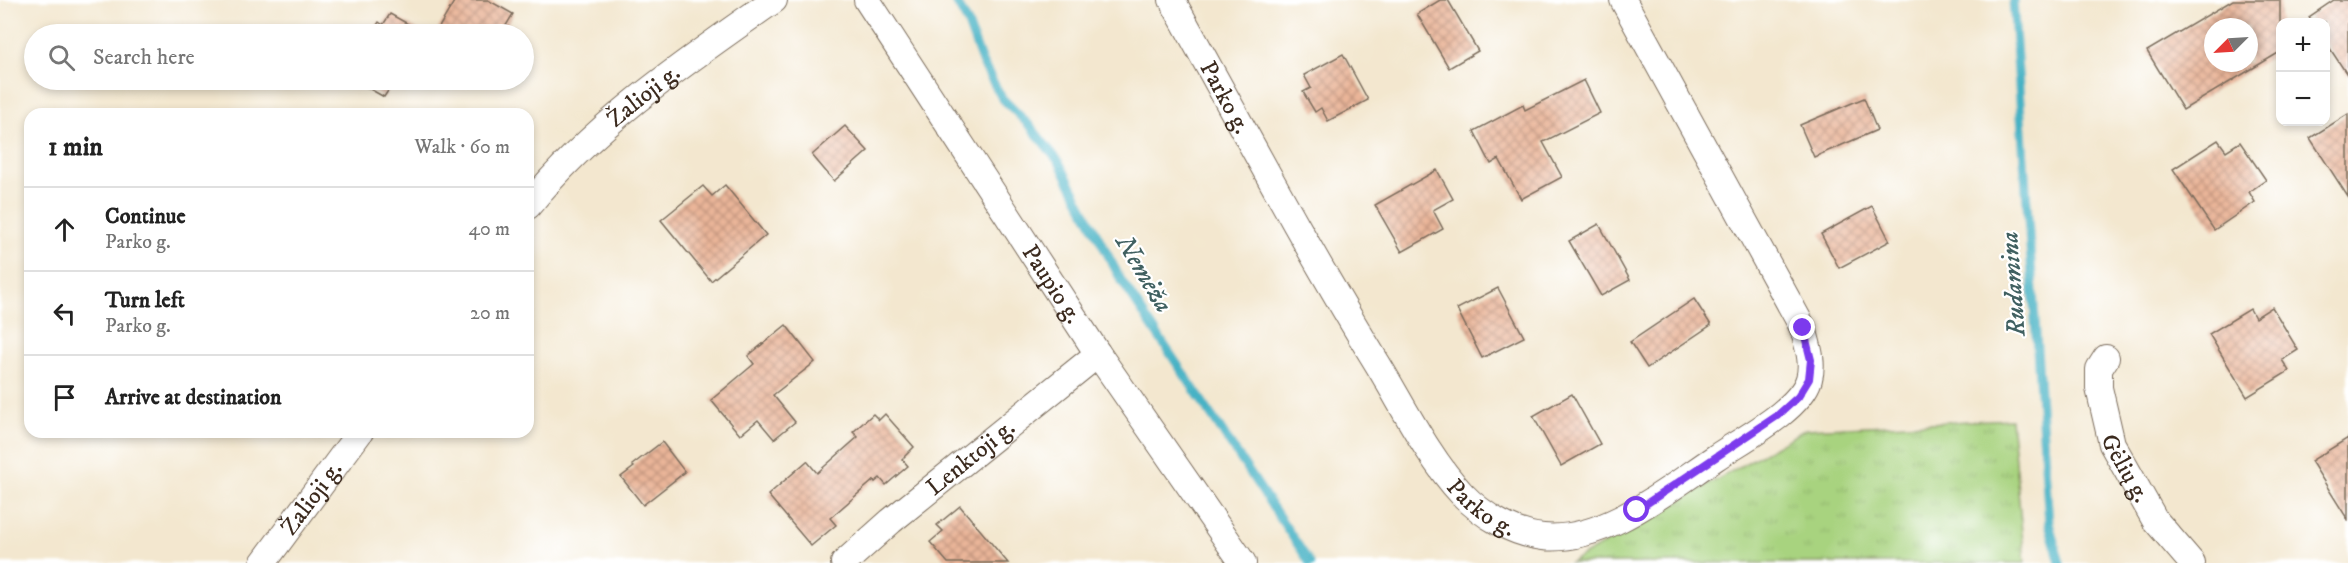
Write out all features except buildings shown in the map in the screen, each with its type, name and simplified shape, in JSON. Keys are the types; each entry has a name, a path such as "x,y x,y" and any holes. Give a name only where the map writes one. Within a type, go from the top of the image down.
{"street":[{"name":"Žalioji g.","path":"534,199 568,161 625,110 688,60 774,0"},
{"name":"Paupio g.","path":"867,0 1098,354 1243,563"},
{"name":"Parko g.","path":"1172,0 1338,299 1436,460 1462,493 1487,515 1516,530 1543,537 1568,536 1609,525 1637,510 1777,416 1798,397 1809,379 1811,360 1803,328 1623,0"},
{"name":"Lenktoji g.","path":"844,563 891,521 1098,354"},
{"name":"Gėlių g.","path":"2106,358 2099,369 2099,388 2112,444 2155,520 2192,563"},
{"name":"Žalioji g.","path":"263,563 356,438"}],"green space":[{"path":"2011,419 2025,563 1570,563 1806,429"}],"waterway":[{"name":"Nemėža","path":"955,0 967,21 982,62 1002,98 1031,127 1059,162 1121,280 1310,563"},
{"name":"Rudamina","path":"2013,0 2049,523 2060,563"}],"route":[{"path":"1637,510 1777,416 1798,397 1809,379 1811,360 1803,328"}]}
